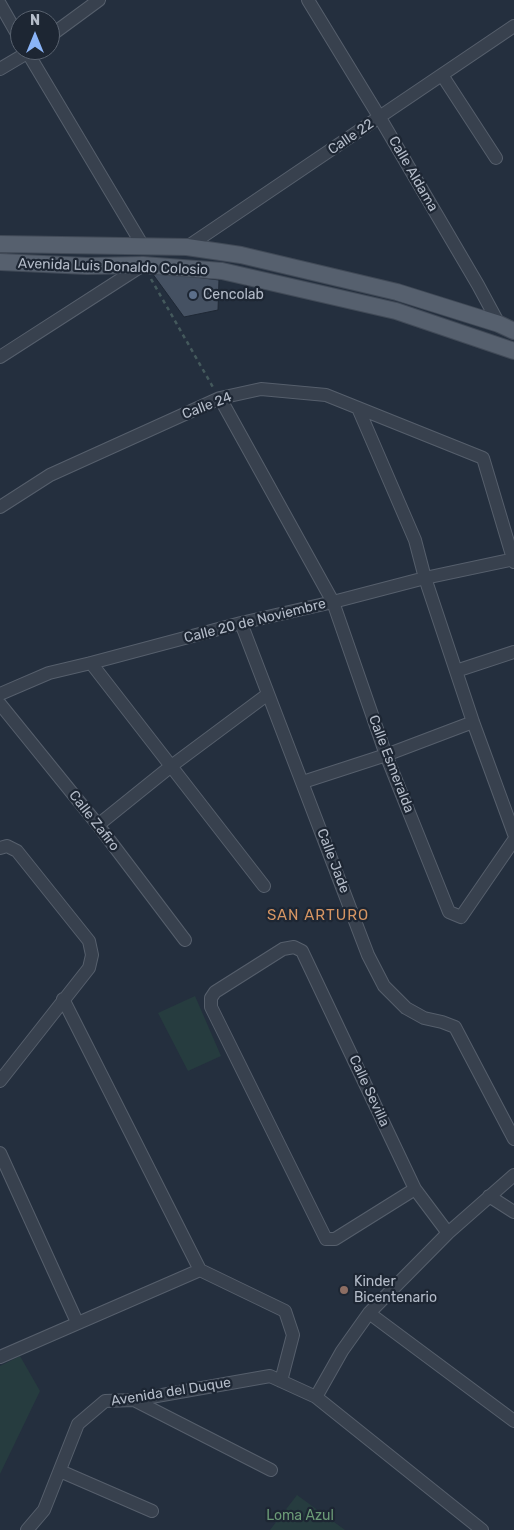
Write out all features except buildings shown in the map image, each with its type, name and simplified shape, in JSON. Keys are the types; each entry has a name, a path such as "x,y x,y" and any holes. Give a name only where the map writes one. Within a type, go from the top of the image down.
{"main road":[{"name":"Avenida Luis Donaldo Colosio","path":"0,244 187,247 241,256 397,292 507,327"},
{"name":"Avenida Luis Donaldo Colosio","path":"0,262 87,266 143,265 222,271 396,311 514,351"}],"street":[{"path":"60,29 99,0"},
{"name":"Calle Aldama","path":"308,0 507,327"},
{"path":"0,4 10,22"},
{"name":"Calle 22","path":"187,247 514,26"},
{"path":"0,69 14,60"},
{"path":"34,60 143,246"},
{"path":"442,75 496,158"},
{"path":"0,357 143,265"},
{"name":"Calle 24","path":"0,506 50,475 220,398 261,390 326,395 483,458 514,560"},
{"name":"Calle Esmeralda","path":"220,398 334,602 386,755 449,912 461,917 514,840"},
{"path":"358,408 415,540 425,578 473,722 514,834"},
{"name":"Calle 20 de Noviembre","path":"0,694 49,673 425,578 514,560"},
{"name":"Calle Jade","path":"241,623 368,955 384,986 406,1008 424,1018 442,1022 454,1028 514,1139"},
{"path":"456,671 514,652"},
{"path":"90,663 264,886"},
{"path":"98,825 170,767 268,694"},
{"name":"Calle Zafiro","path":"0,704 98,825 185,940"},
{"path":"303,782 386,755 473,722"},
{"path":"0,848 7,846 17,851 88,942 92,956 89,968 0,1081"},
{"name":"Calle Sevilla","path":"415,1189 335,1239 326,1239 211,1007 211,998 215,992 283,949 294,947 302,951 415,1189 448,1233"},
{"path":"64,999 200,1270 285,1311 293,1335 276,1378 316,1397 482,1530"},
{"path":"0,1154 77,1322"},
{"path":"316,1397 342,1351 369,1313 448,1233 514,1175"},
{"path":"489,1196 514,1212"},
{"path":"0,1357 200,1270"},
{"path":"369,1313 514,1421"},
{"name":"Avenida del Duque","path":"27,1530 44,1510 78,1424 105,1402 134,1400 276,1378"},
{"path":"134,1400 271,1470"},
{"path":"60,1471 152,1511"}],"path":[{"path":"143,265 220,398"}],"green space":[{"path":"195,996 221,1056 188,1071 158,1013"},
{"path":"20,1356 40,1391 0,1474 0,1366"},
{"name":"Loma Azul","path":"297,1495 345,1530 270,1530"}],"place":[{"name":"Cencolab","path":"193,295"},
{"name":"Kinder Bicentenario","path":"344,1290"}],"district":[{"name":"SAN ARTURO","path":"318,916"}]}
